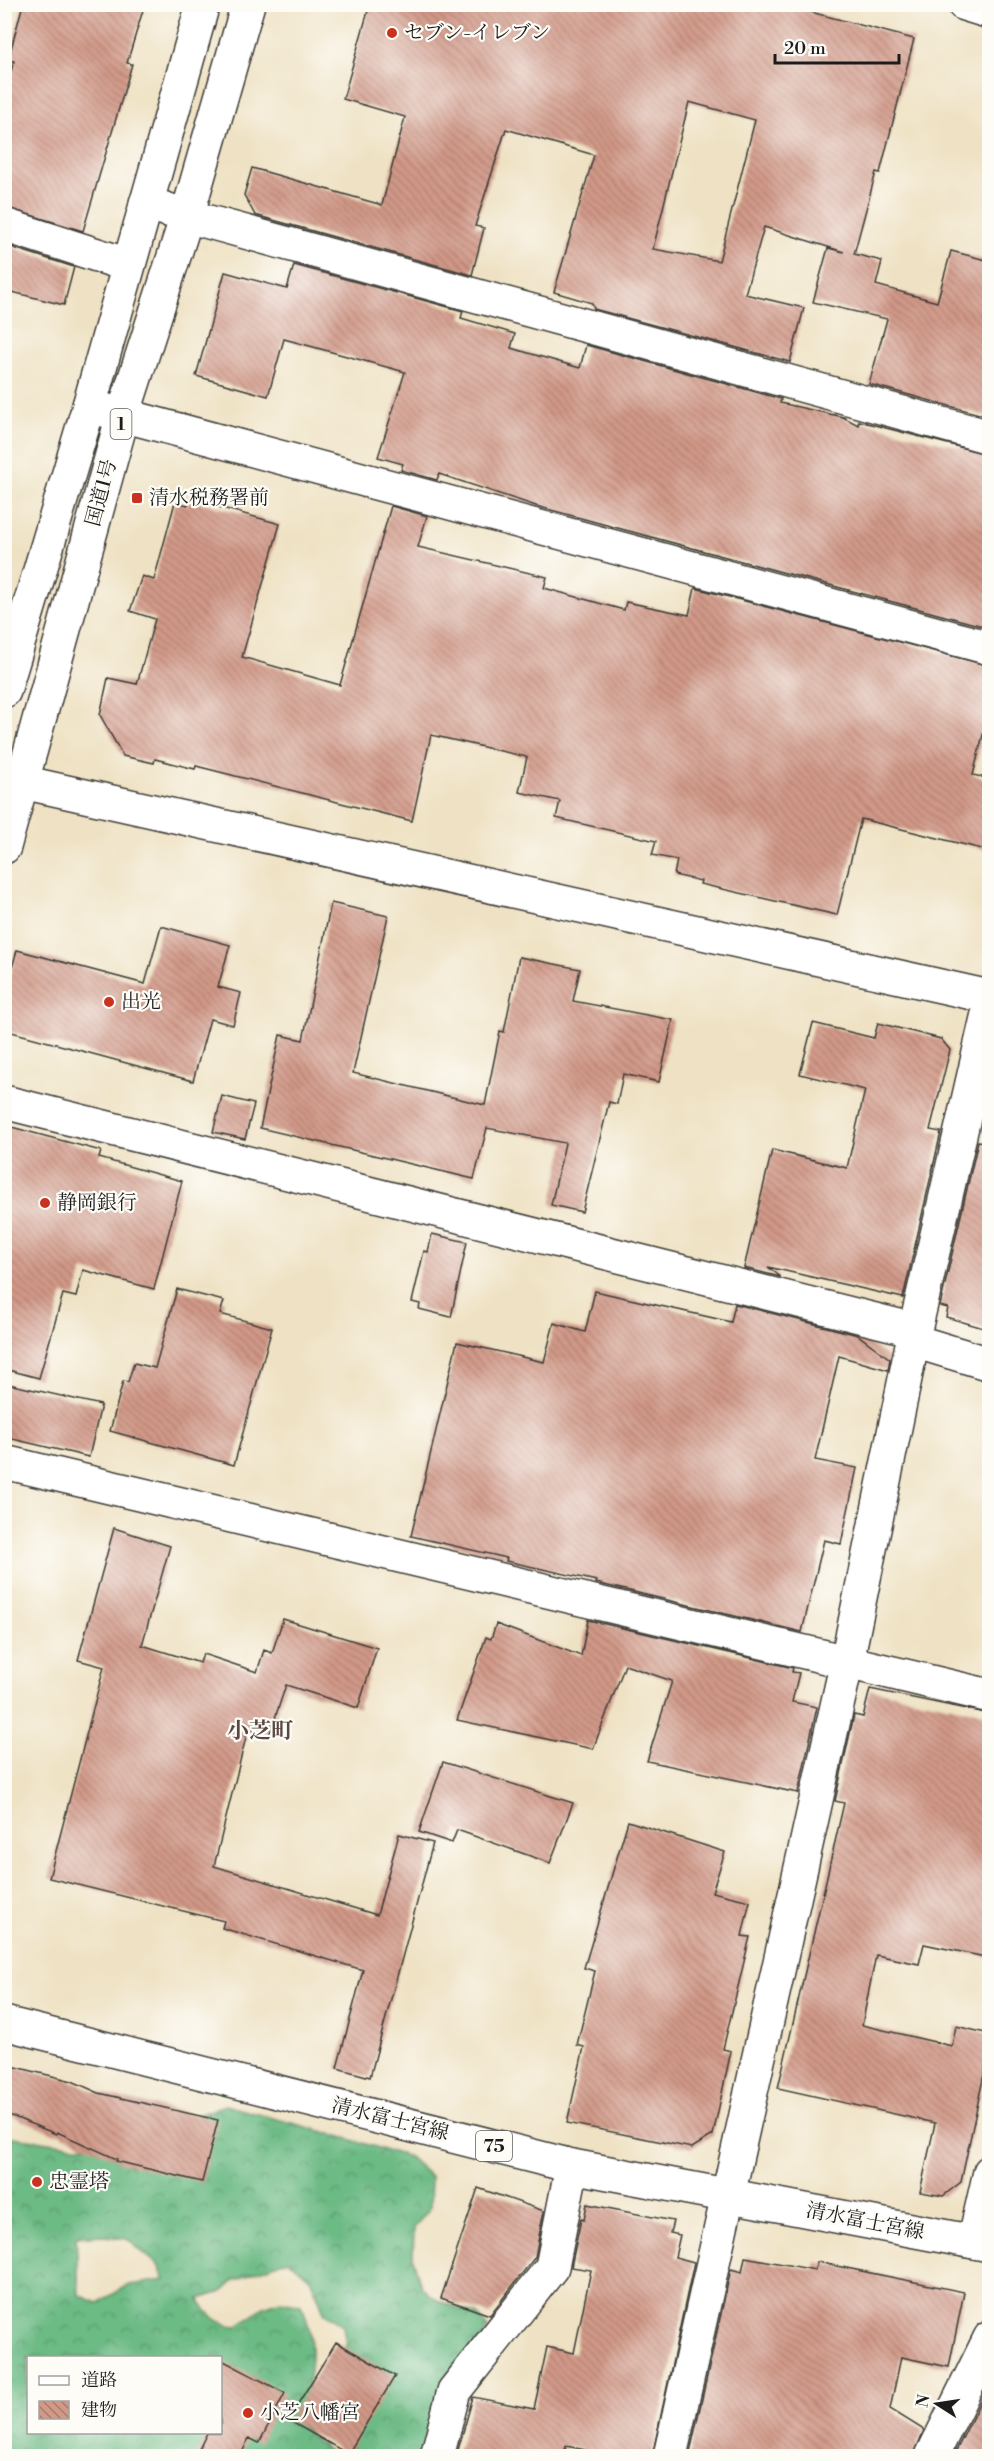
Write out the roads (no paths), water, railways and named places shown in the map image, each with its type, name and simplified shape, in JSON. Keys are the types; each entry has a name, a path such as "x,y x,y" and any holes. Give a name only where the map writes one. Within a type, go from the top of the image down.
{"main road":[{"name":"国道1号","path":"4,691 89,406 203,4"},
{"name":"国道1号","path":"4,847 14,780 123,415 188,216 248,4"},
{"path":"964,4 990,12"},
{"path":"146,203 990,437"},
{"path":"4,225 128,265"},
{"path":"89,406 990,648"},
{"path":"14,780 990,997"},
{"path":"670,2457 847,1661 915,1336 990,1005"},
{"path":"4,1102 915,1336 990,1364"},
{"path":"4,1462 990,1696"},
{"name":"清水富士宮線","path":"4,2023 572,2166 982,2244"},
{"path":"437,2457 454,2391 552,2267 572,2166"},
{"path":"982,2244 990,2172"},
{"path":"932,2457 990,2338"}],"place":[{"name":"セブン-イレブン","path":"392,33"},
{"name":"清水税務署前","path":"137,498"},
{"name":"出光","path":"109,1002"},
{"name":"静岡銀行","path":"45,1203"},
{"name":"忠霊塔","path":"37,2182"},
{"name":"小芝八幡宮","path":"248,2413"}],"district":[{"name":"小芝町","path":"260,1731"}]}
